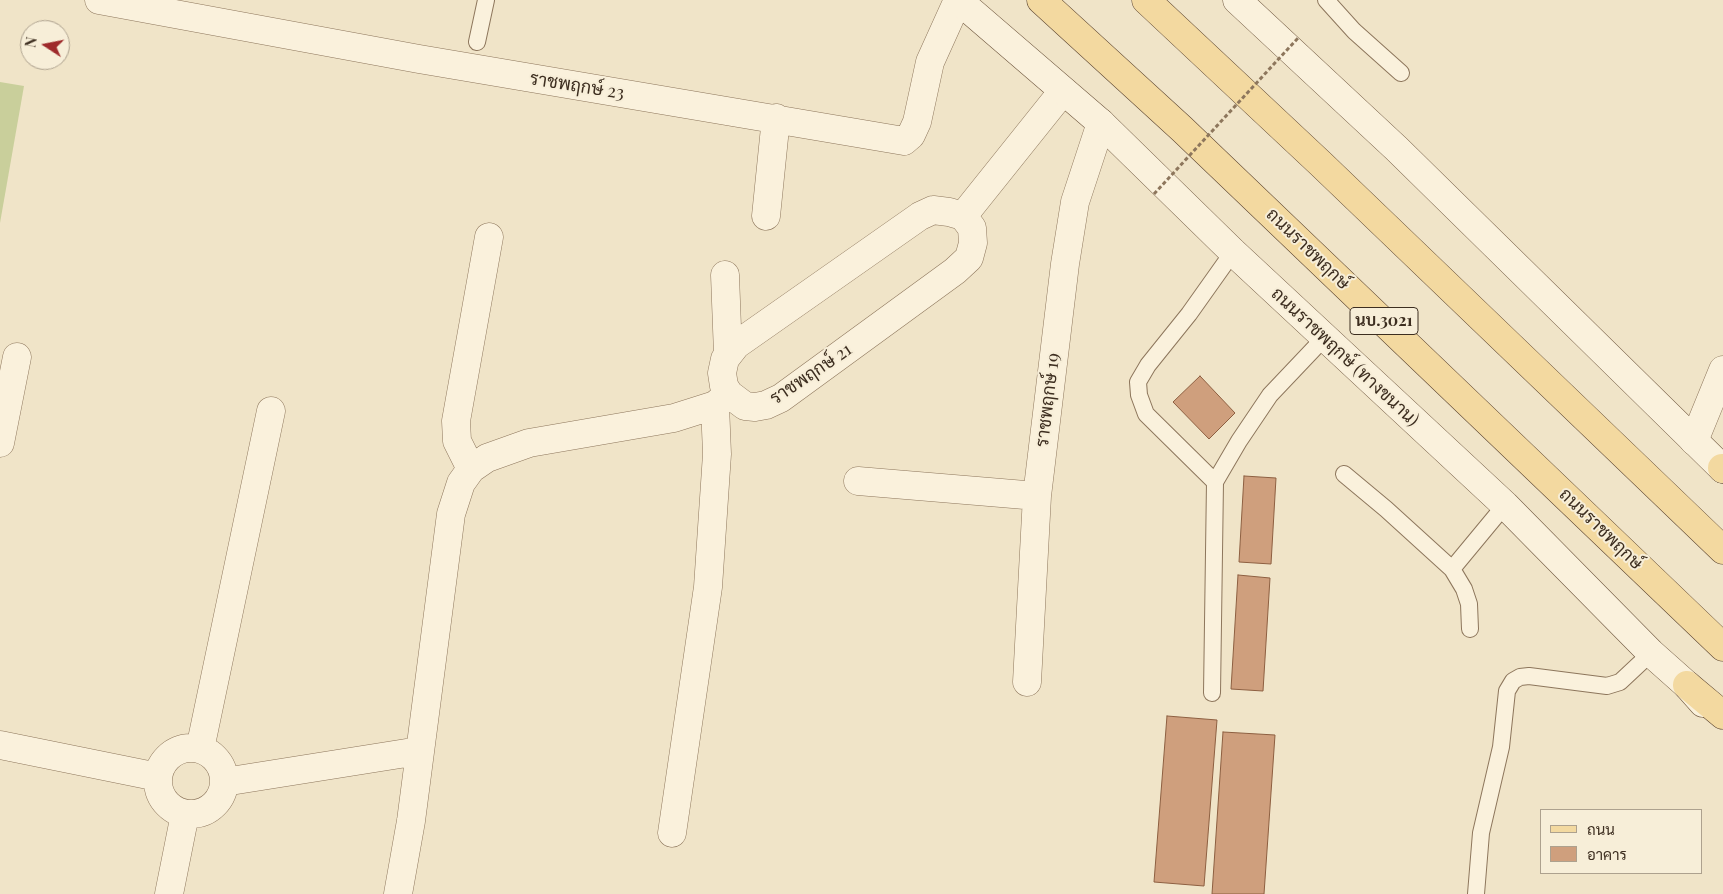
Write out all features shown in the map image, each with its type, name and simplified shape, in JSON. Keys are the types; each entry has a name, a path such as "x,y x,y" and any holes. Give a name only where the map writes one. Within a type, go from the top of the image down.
{"main road":[{"name":"ถนนราชพฤกษ์","path":"1041,0 1182,129 1723,647"},
{"path":"1146,0 1336,178 1723,550"},
{"path":"1687,685 1723,715"}],"street":[{"name":"ราชพฤกษ์ 23","path":"99,0 419,59 904,141 911,135 916,122 930,62 958,0"},
{"name":"ถนนราชพฤกษ์ (ทางขนาน)","path":"958,0 1101,124 1232,252 1505,505 1650,653 1687,685 1723,724"},
{"path":"1237,0 1397,149 1723,468"},
{"path":"728,354 751,334 920,216 933,210 963,216 1063,91"},
{"path":"766,216 776,118"},
{"name":"ราชพฤกษ์ 19","path":"1027,682 1037,496 1071,228 1075,202 1101,124"},
{"name":"ราชพฤกษ์ 21","path":"722,400 755,407 766,405 781,398 955,271 969,258 973,243 972,228 963,216"},
{"path":"471,470 457,441 456,421 489,237"},
{"path":"672,833 708,587 717,454 724,386 722,373 728,354 725,275"},
{"path":"0,443 18,357"},
{"path":"1694,441 1723,370"},
{"path":"398,894 410,820 451,514 461,483 471,470 487,458 528,443 674,418 722,400"},
{"path":"200,749 272,412"},
{"path":"858,481 1037,496"},
{"path":"0,745 158,777"},
{"path":"181,749 200,749 210,754 217,761 224,782 216,803 207,810 185,814 173,809 164,801 158,789 158,777 166,760 173,753 181,749"},
{"path":"224,782 419,751"},
{"path":"169,894 185,814"}],"lane":[{"path":"478,42 486,0"},
{"path":"1326,0 1354,31 1401,73"},
{"path":"1215,482 1146,414 1139,395 1138,382 1148,365 1189,314 1232,252"},
{"path":"1212,693 1215,482 1239,441 1270,396 1325,337"},
{"path":"1344,474 1386,509 1452,570 1464,589 1469,604 1470,629"},
{"path":"1452,570 1505,505"},
{"path":"1476,894 1481,833 1501,747 1507,691 1514,681 1520,677 1529,676 1607,686 1620,682 1650,653"}],"path":[{"path":"1154,194 1298,38"}],"green space":[{"path":"0,82 24,86 0,223"}],"building":[{"path":"1200,376 1235,413 1209,439 1173,402"},
{"path":"1244,476 1276,478 1271,564 1239,562"},
{"path":"1238,575 1270,578 1263,691 1231,689"},
{"path":"1167,716 1217,720 1204,886 1154,882"},
{"path":"1223,732 1275,735 1264,894 1212,894"}]}
